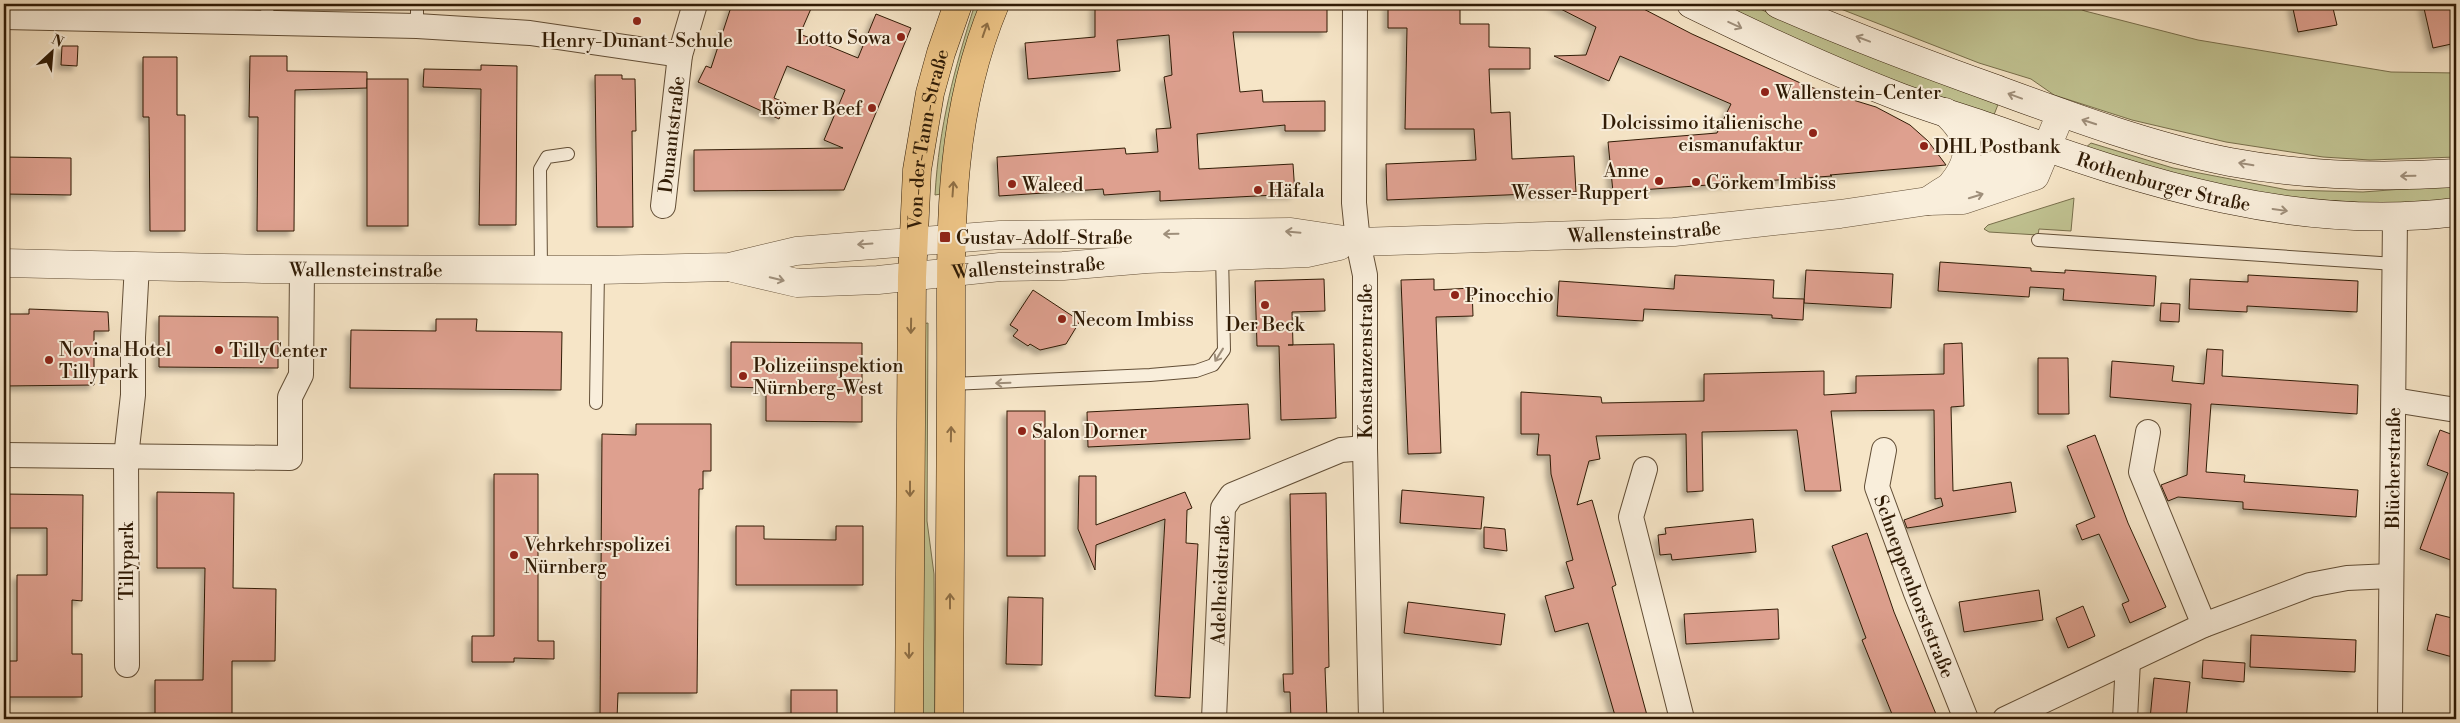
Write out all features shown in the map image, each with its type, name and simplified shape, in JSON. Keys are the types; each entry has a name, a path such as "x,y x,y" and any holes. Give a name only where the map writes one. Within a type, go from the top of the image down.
{"main road":[{"name":"Von-der-Tann-Straße","path":"912,277 917,170 925,116 941,53 958,4"},
{"name":"Von-der-Tann-Straße","path":"952,271 956,156 964,102 979,46 995,4"},
{"path":"949,719 952,271"},
{"path":"908,719 912,277"}],"street":[{"name":"Dunantstraße","path":"663,206 680,55 695,4"},
{"name":"Konstanzenstraße","path":"1355,4 1354,203 1358,242 1365,275 1365,448 1371,719"},
{"name":"Rothenburger Straße","path":"1691,4 1852,78 2047,148 2149,182 2238,203 2304,212 2395,217 2456,212"},
{"name":"Rothenburger Straße","path":"1778,4 1873,43 2060,113 2166,146 2266,167 2323,174 2409,176 2456,173"},
{"path":"4,17 267,13 417,15 680,55"},
{"path":"1945,112 1962,132 1968,152 1962,169 1953,183"},
{"name":"Wallensteinstraße","path":"4,263 302,269 598,270 729,267 796,251 953,237 1221,244 1307,253 1358,242 1691,231 1840,214 1928,201 1963,200 2016,184 2035,176 2060,113"},
{"name":"Wallensteinstraße","path":"1928,201 1953,183 2017,155 2047,148"},
{"name":"Blücherstraße","path":"2390,719 2395,217"},
{"name":"Wallensteinstraße","path":"729,267 797,284 912,277 952,271 1221,244"},
{"name":"Tillypark","path":"127,665 126,457 133,395 133,337 137,265"},
{"path":"4,455 290,458 290,397 300,375 302,269"},
{"path":"2394,400 2456,410"},
{"path":"2148,432 2140,472 2204,626"},
{"name":"Adelheidstraße","path":"1214,719 1216,635 1223,508 1232,495 1341,450 1365,448"},
{"name":"Schneppenhorststraße","path":"1884,450 1877,487 1916,593 1966,719"},
{"path":"1645,469 1631,517 1682,719"},
{"path":"2005,719 2204,626 2310,586 2347,578 2391,576"},
{"path":"2125,719 2128,661"}],"lane":[{"path":"541,270 540,169 547,157 568,154"},
{"path":"2038,240 2395,264"},
{"path":"951,384 1150,375 1196,371 1213,364 1224,350 1221,244"},
{"path":"596,403 598,270"}],"green space":[{"path":"975,4 983,4 941,194 935,195 940,145 949,98 960,52"},
{"path":"1712,4 1749,4 1791,23 1999,102 1992,120 1946,104"},
{"path":"1828,4 2068,4 2085,11 2198,40 2391,72 2456,73 2456,157 2370,160 2323,157 2226,142 2132,120 2054,95 2031,79 1979,63"},
{"path":"2091,143 2173,168 2288,190 2363,192 2456,185 2456,202 2421,206 2246,196 2085,148"},
{"path":"2074,198 2071,231 2039,229 2038,235 1989,232 1984,229 1988,225"},
{"path":"928,323 927,521 934,574 935,719 920,719 921,324"}],"building":[{"path":"732,4 813,4 800,34 858,58 876,14 911,28 844,190 694,191 694,150 843,148 824,140 845,90 787,66 774,98 786,103 779,119 698,82 706,66 711,68"},
{"path":"1095,4 1327,4 1327,32 1233,32 1240,92 1262,90 1263,102 1325,101 1325,131 1285,131 1285,125 1197,134 1199,169 1293,164 1295,194 1160,201 1160,191 1104,195 1103,189 999,196 997,157 1125,148 1126,154 1158,152 1156,129 1171,128 1164,77 1172,75 1169,35 1117,40 1120,71 1028,79 1025,43 1095,37"},
{"path":"1388,4 1460,4 1460,24 1489,24 1489,47 1530,48 1530,69 1489,69 1491,113 1510,112 1512,159 1574,156 1576,192 1387,200 1386,164 1476,160 1474,129 1405,129 1407,28 1388,28"},
{"name":"Wallenstein-Center","path":"1551,4 1634,4 1692,34 1807,86 1876,107 1910,125 1928,141 1946,165 1830,175 1832,176 1613,192 1608,142 1717,133 1731,104 1620,56 1609,81 1554,56 1586,55 1596,27"},
{"path":"2292,4 2332,4 2337,25 2298,32"},
{"path":"2423,4 2456,4 2456,43 2433,48"},
{"path":"62,46 78,46 77,66 61,65"},
{"path":"250,56 287,56 287,71 367,72 367,88 295,90 294,231 257,231 258,117 249,117"},
{"path":"143,57 177,57 177,115 185,115 185,231 150,231 149,117 143,117"},
{"path":"481,65 517,66 516,225 479,225 481,89 423,87 424,69 481,70"},
{"path":"595,75 622,75 622,79 635,79 636,131 632,131 633,227 597,227"},
{"path":"367,79 408,79 408,226 367,226"},
{"path":"4,157 71,158 71,195 4,194"},
{"path":"1940,262 2031,268 2031,271 2065,273 2065,270 2156,276 2154,306 2063,300 2064,289 2030,287 2029,297 1938,291"},
{"path":"1806,270 1893,274 1891,308 1804,303"},
{"path":"1675,275 1774,280 1773,298 1804,299 1803,320 1772,318 1772,315 1644,309 1643,321 1557,316 1559,281 1674,289"},
{"path":"2248,275 2358,281 2357,312 2247,306 2247,312 2189,309 2190,279 2248,282"},
{"path":"1324,279 1325,311 1292,312 1293,345 1334,344 1336,418 1281,420 1279,346 1257,346 1255,281"},
{"path":"1434,279 1434,290 1472,288 1473,316 1436,317 1441,453 1408,454 1401,280"},
{"path":"1033,290 1080,321 1066,344 1040,350 1030,344 1028,346 1013,336 1018,330 1010,325"},
{"path":"2161,303 2180,304 2179,322 2160,321"},
{"name":"Novina Hotel Tillypark","path":"29,309 108,312 109,331 94,331 94,385 4,386 4,314 29,314"},
{"name":"TillyCenter","path":"159,316 278,317 278,368 159,367"},
{"path":"436,319 477,319 476,331 562,332 561,390 350,388 351,330 436,331"},
{"path":"731,342 862,343 862,422 766,421 766,388 731,387"},
{"path":"1962,343 1964,406 1951,407 1953,491 2011,482 2016,512 1907,528 1904,520 1943,506 1941,498 1935,499 1934,410 1831,411 1841,491 1805,491 1797,430 1702,432 1703,491 1687,492 1686,434 1596,436 1600,459 1589,461 1577,505 1592,500 1616,585 1612,587 1648,719 1616,719 1588,623 1555,632 1545,596 1574,588 1566,562 1573,560 1551,474 1550,455 1537,455 1539,434 1521,434 1521,392 1601,397 1602,403 1704,401 1704,374 1824,371 1824,395 1856,393 1856,376 1944,374 1944,344"},
{"path":"2207,349 2223,350 2222,376 2358,385 2357,414 2211,404 2206,472 2245,475 2244,482 2358,490 2356,517 2243,509 2243,502 2178,497 2168,501 2161,485 2187,475 2191,404 2110,397 2112,361 2174,366 2172,381 2204,384"},
{"path":"2038,358 2068,358 2069,414 2038,414"},
{"path":"1248,404 1250,439 1088,447 1087,412"},
{"path":"1007,411 1045,411 1045,556 1007,556"},
{"path":"636,424 711,424 711,471 703,471 703,489 699,489 697,693 618,693 617,719 600,719 602,434 636,435"},
{"path":"2440,430 2456,436 2456,562 2420,549 2448,473 2427,465"},
{"path":"2095,435 2128,523 2166,607 2130,623 2122,604 2129,601 2099,534 2082,540 2076,525 2095,517 2067,446"},
{"path":"494,474 538,474 538,641 554,641 554,659 514,658 514,662 472,662 472,636 494,636"},
{"path":"1079,476 1096,476 1096,525 1185,492 1192,508 1187,510 1186,543 1198,544 1190,698 1155,696 1165,519 1096,545 1095,570 1078,529"},
{"path":"1402,490 1484,497 1481,529 1400,523"},
{"path":"157,492 234,493 233,588 276,589 275,661 232,661 232,719 155,719 155,680 203,680 205,568 157,568"},
{"path":"1326,493 1329,667 1325,668 1327,719 1291,719 1290,692 1284,692 1283,674 1293,674 1290,494"},
{"path":"4,494 83,495 82,601 72,600 72,654 82,654 82,697 4,697 4,661 17,661 17,575 47,575 47,528 4,528"},
{"path":"1753,519 1756,552 1672,560 1671,554 1660,555 1658,535 1666,534 1665,528"},
{"path":"736,526 764,526 764,539 836,540 836,526 863,526 863,585 736,585"},
{"path":"1484,527 1505,529 1507,551 1484,548"},
{"path":"1867,533 1894,612 1938,719 1894,719 1862,640 1866,638 1832,546"},
{"path":"2039,590 2043,620 1964,632 1959,602"},
{"path":"1008,597 1043,598 1042,665 1006,664"},
{"path":"1408,602 1505,614 1501,645 1404,633"},
{"path":"2083,606 2095,636 2068,648 2056,618"},
{"path":"1778,609 1779,639 1686,644 1684,614"},
{"path":"2436,614 2456,619 2456,658 2427,650"},
{"path":"2251,635 2356,640 2355,672 2250,667"},
{"path":"2203,660 2245,663 2244,682 2202,678"},
{"path":"2154,678 2190,682 2186,719 2150,719"},
{"path":"791,690 837,690 837,719 791,719"}],"place":[{"name":"Henry-Dunant-Schule","path":"637,21"},
{"name":"Lotto Sowa","path":"901,37"},
{"name":"Wallenstein-Center","path":"1765,92"},
{"name":"Römer Beef","path":"872,108"},
{"name":"Dolcissimo italienische eismanufaktur","path":"1813,133"},
{"name":"DHL Postbank","path":"1924,146"},
{"name":"Anne Wesser-Ruppert","path":"1659,181"},
{"name":"Görkem Imbiss","path":"1696,182"},
{"name":"Waleed","path":"1012,184"},
{"name":"Häfala","path":"1258,190"},
{"name":"Gustav-Adolf-Straße","path":"945,237"},
{"name":"Pinocchio","path":"1455,295"},
{"name":"Der Beck","path":"1265,305"},
{"name":"Necom Imbiss","path":"1062,319"},
{"name":"TillyCenter","path":"219,350"},
{"name":"Novina Hotel Tillypark","path":"49,360"},
{"name":"Polizeiinspektion Nürnberg-West","path":"743,376"},
{"name":"Salon Dorner","path":"1022,431"},
{"name":"Vehrkehrspolizei Nürnberg","path":"514,555"}]}
